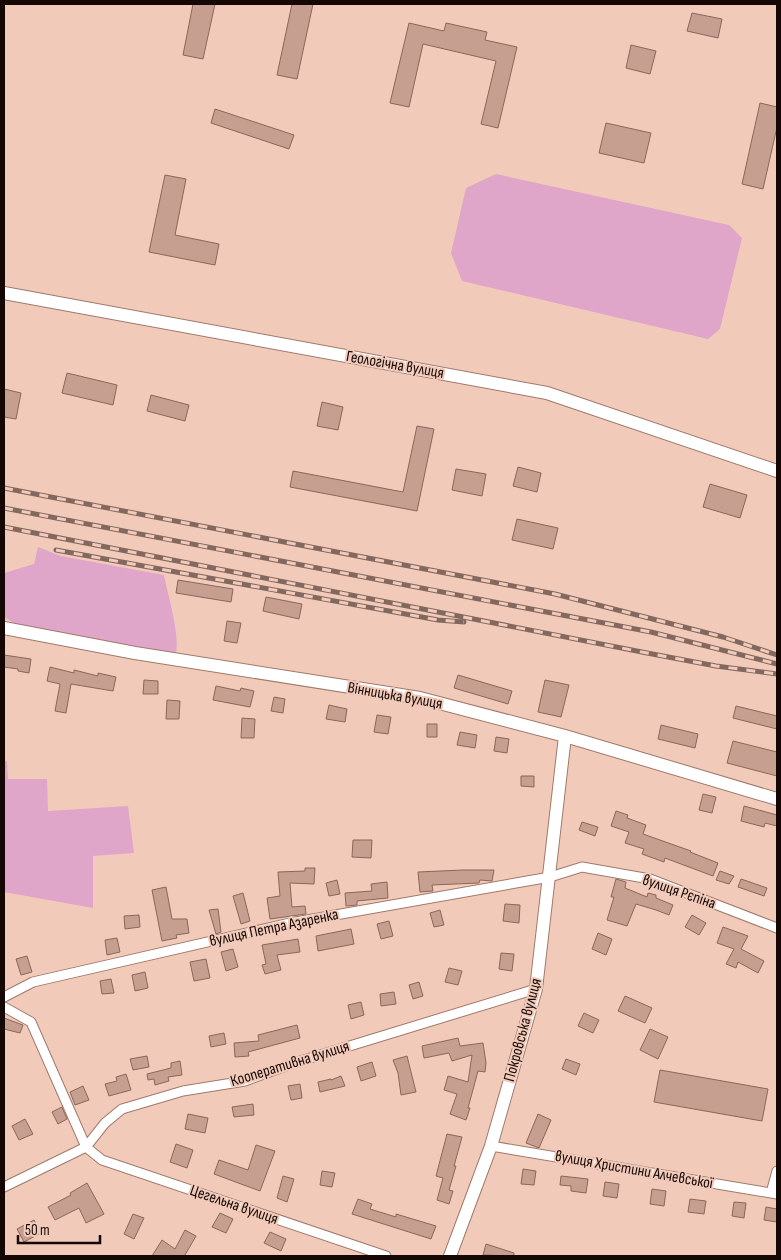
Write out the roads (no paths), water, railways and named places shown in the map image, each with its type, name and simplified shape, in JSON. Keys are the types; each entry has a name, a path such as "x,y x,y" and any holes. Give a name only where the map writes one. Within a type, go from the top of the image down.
{"street":[{"name":"Геологічна вулиця","path":"4,293 548,393 777,471"},
{"name":"Вінницька вулиця","path":"4,628 134,654 420,698 565,736 777,799"},
{"name":"Покровська вулиця","path":"450,1256 491,1146 536,989 565,736"},
{"name":"вулиця Рєпіна","path":"550,877 582,867 650,879 777,928"},
{"name":"вулиця Петра Азаренка","path":"4,997 34,982 290,923 550,877"},
{"name":"Кооперативна вулиця","path":"4,1187 86,1147 105,1123 122,1109 183,1091 245,1081 294,1063 536,989"},
{"path":"4,1007 31,1022 86,1147"},
{"name":"вулиця Христини Алчевської","path":"491,1146 774,1194"},
{"name":"Цегельна вулиця","path":"86,1147 102,1160 386,1256"},
{"path":"774,1194 777,1171"}],"railway":[{"path":"4,488 555,594 723,637 777,655"},
{"path":"4,508 651,632 777,664"},
{"path":"4,527 647,653 716,666 777,674"},
{"path":"56,550 438,620 464,622"}]}
